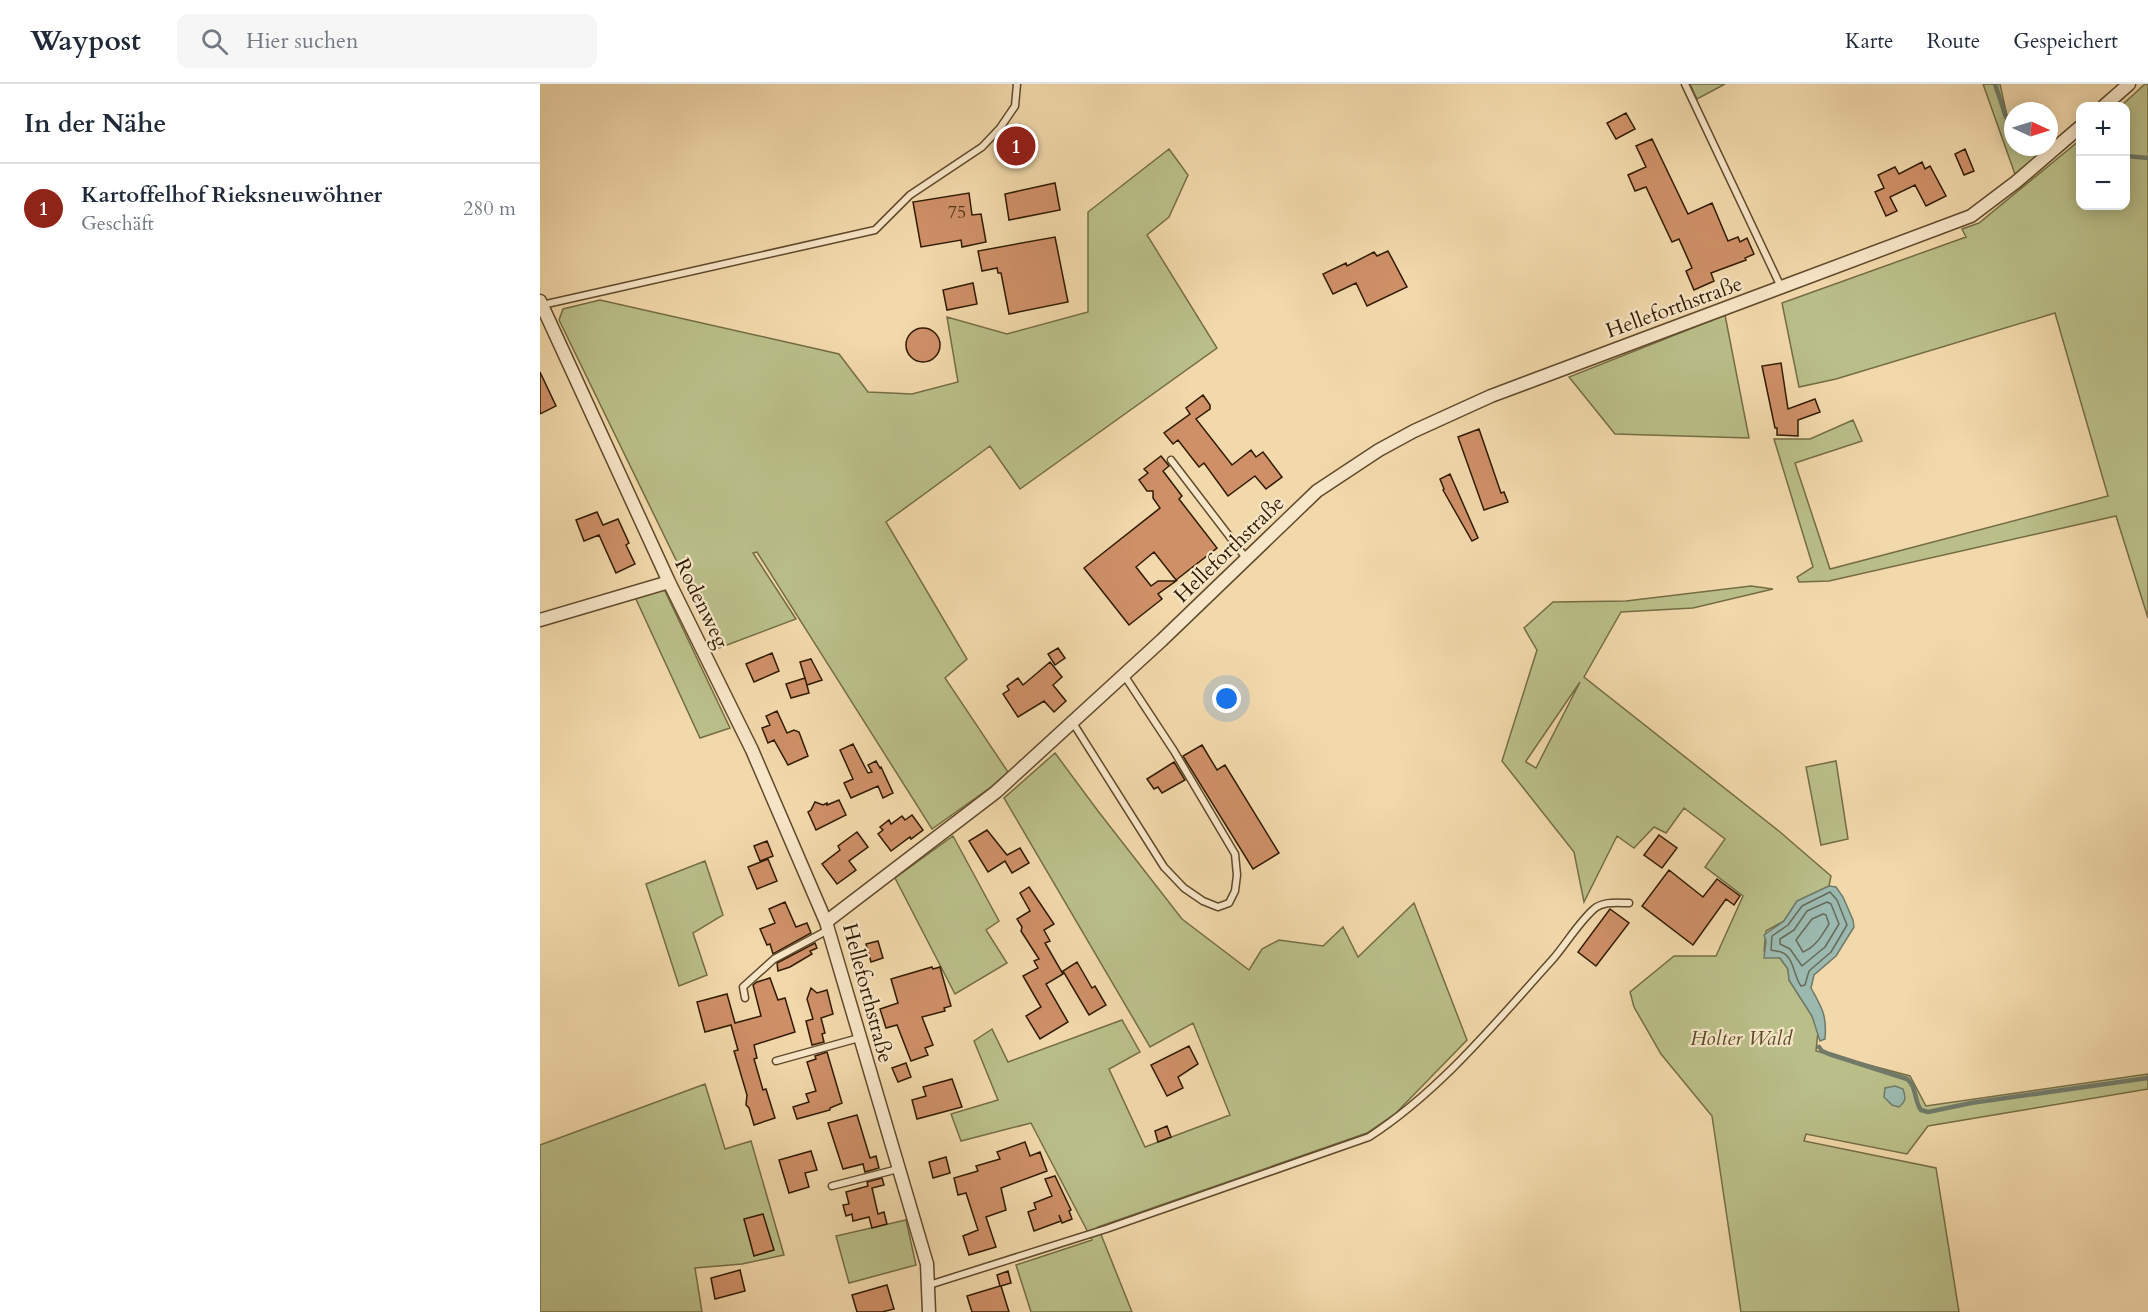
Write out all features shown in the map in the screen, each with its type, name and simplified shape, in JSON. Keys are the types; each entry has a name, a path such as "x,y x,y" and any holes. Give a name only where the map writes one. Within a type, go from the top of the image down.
{"street":[{"path":"2108,102 2128,84"},
{"name":"Helleforthstraße","path":"929,1312 927,1264 827,926 996,792 1073,723 1317,491 1379,450 1414,431 1491,396 1971,216 2016,182 2076,130"},
{"name":"Rodenweg","path":"541,303 669,582 752,750 827,926"},
{"path":"540,620 669,582"}],"lane":[{"path":"541,303 875,230 910,195 982,147 1016,106 1017,84"},
{"path":"1685,84 1782,288"},
{"path":"1171,460 1247,559"},
{"path":"1073,723 1164,867 1184,888 1203,901 1218,907 1229,903 1235,891 1235,854 1174,751 1124,675"},
{"path":"929,1286 1106,1229 1369,1137 1398,1118 1461,1059 1555,956 1594,909 1609,902 1629,903"},
{"path":"745,998 743,987 774,959 827,926"},
{"path":"776,1061 860,1038"},
{"path":"832,1186 898,1169"}],"green space":[{"path":"1690,84 1725,84 1697,99"},
{"path":"1983,84 2000,84 2004,102 2004,143"},
{"path":"2145,84 2148,84 2148,618 2116,516 1829,581 1799,582 1797,577 1813,567 1774,439 1810,439 1853,420 1862,441 1795,463 1830,569 2108,496 2055,313 1836,379 1799,387 1782,303 1966,237 1962,229 1979,223 2076,143 2076,210 2130,210 2130,102 2125,102"},
{"path":"1169,149 1188,175 1169,217 1147,235 1217,348 1020,489 990,446 886,522 967,659 945,678 1008,772 991,787 932,829 757,552 753,553 796,619 719,648 559,320 563,309 600,300 839,354 868,392 912,394 958,382 947,317 1007,334 1088,312 1088,212"},
{"path":"2009,156 2040,156 2016,177"},
{"path":"1725,315 1749,438 1615,434 1569,377"},
{"name":"Holter Wald","path":"1751,586 1773,589 1693,608 1621,612 1584,677 1780,832 1831,876 1829,886 1797,901 1784,921 1766,931 1764,951 1780,958 1788,969 1789,980 1812,1016 1818,1032 1816,1051 1910,1076 1926,1106 2148,1074 2148,1089 1928,1126 1907,1154 1806,1134 1804,1141 1936,1168 1959,1312 1741,1312 1712,1116 1661,1054 1634,1007 1630,992 1674,956 1716,956 1743,896 1705,867 1725,839 1684,808 1666,833 1654,827 1634,848 1617,836 1584,902 1574,852 1502,761 1537,650 1524,628 1553,602 1626,601","holes":["1580,682 1536,768 1526,761"]},
{"path":"664,589 730,728 700,738 635,597"},
{"path":"1055,753 1182,919 1249,970 1262,949 1279,940 1323,946 1343,927 1358,957 1414,903 1467,1040 1396,1113 1367,1133 1098,1227 1132,1312 1031,1312 1016,1265 1092,1240 1031,1123 961,1141 951,1114 998,1100 974,1041 992,1029 1008,1062 1122,1020 1140,1052 1109,1069 1145,1147 1230,1115 1193,1023 1150,1047 1004,798"},
{"path":"1836,761 1848,839 1821,845 1806,767"},
{"path":"953,836 999,921 986,930 1007,963 955,994 895,878"},
{"path":"705,861 723,915 693,933 707,975 679,986 646,884"},
{"path":"705,1084 725,1149 751,1141 784,1255 742,1264 695,1268 702,1312 540,1312 540,1145"},
{"path":"906,1220 916,1265 849,1283 836,1236"}],"water":[{"path":"1829,886 1836,887 1843,897 1854,927 1836,956 1814,975 1811,988 1821,1007 1825,1024 1825,1039 1820,1041 1812,1016 1789,980 1788,969 1780,958 1764,958 1766,941 1764,935 1784,921 1797,901"},
{"path":"1895,1086 1903,1089 1905,1095 1899,1107 1892,1105 1884,1097 1885,1088"}],"building":[{"path":"1626,113 1635,129 1616,139 1607,123"},
{"path":"1023,133 1028,159 1007,163 1002,137"},
{"path":"1652,139 1688,214 1712,203 1728,241 1738,237 1740,242 1747,238 1754,254 1745,258 1746,260 1711,273 1714,281 1694,290 1686,271 1692,268 1679,239 1672,242 1646,187 1635,191 1628,175 1646,167 1636,146"},
{"path":"1965,149 1974,171 1964,175 1955,154"},
{"path":"1922,162 1925,169 1930,166 1946,196 1926,206 1915,185 1890,197 1897,211 1886,216 1875,192 1884,188 1878,175 1895,167 1899,174"},
{"path":"1055,183 1060,210 1009,220 1005,194"},
{"path":"969,193 972,215 981,214 986,242 962,247 961,240 921,247 913,202"},
{"path":"1055,237 1068,302 1009,314 1001,273 998,273 997,268 982,271 978,251"},
{"path":"1388,251 1407,287 1367,306 1356,283 1333,294 1323,274 1346,263 1347,266 1374,252 1377,256"},
{"path":"973,283 977,304 947,310 943,290"},
{"path":"923,328 935,333 940,345 935,357 923,362 911,357 906,345 911,333"},
{"path":"1781,363 1788,409 1815,399 1820,412 1798,420 1798,436 1777,435 1777,428 1775,428 1762,366"},
{"path":"540,372 556,406 540,414"},
{"path":"1203,395 1210,409 1196,419 1232,465 1251,450 1256,457 1263,452 1282,477 1266,489 1255,476 1228,496 1204,463 1199,467 1178,440 1173,444 1164,433 1190,414 1186,408"},
{"path":"1479,429 1501,493 1504,492 1508,502 1484,510 1458,437"},
{"path":"1161,456 1169,466 1163,471 1182,496 1179,499 1217,548 1176,580 1154,552 1136,567 1151,586 1158,581 1176,581 1158,594 1162,599 1129,625 1084,568 1160,508 1153,498 1153,491 1147,491 1139,480 1148,473 1144,469"},
{"path":"1450,474 1478,538 1472,541 1443,490 1440,479"},
{"path":"597,512 603,525 618,519 629,543 626,545 635,564 616,573 599,535 584,541 576,520"},
{"path":"1058,648 1065,658 1055,665 1048,654"},
{"path":"772,653 779,671 754,682 746,664"},
{"path":"811,659 822,680 807,685 800,662"},
{"path":"1050,662 1062,677 1053,685 1066,701 1054,712 1044,701 1018,717 1003,694 1009,690 1007,686 1018,678 1023,685"},
{"path":"805,678 809,693 791,698 786,684"},
{"path":"777,711 787,733 794,730 799,732 808,756 788,765 774,740 768,743 762,728 770,725 766,716"},
{"path":"853,744 868,773 872,772 868,765 876,761 881,767 893,793 883,798 878,786 851,798 844,783 853,779 840,750"},
{"path":"1202,745 1217,770 1225,765 1279,853 1253,869 1183,756"},
{"path":"1174,762 1185,780 1162,793 1158,787 1154,789 1147,779"},
{"path":"839,800 846,815 816,830 808,812 815,802 823,805 827,803 827,805"},
{"path":"912,815 923,830 891,851 878,834 883,830 880,827 889,820 891,824 902,816 905,820"},
{"path":"987,830 1007,855 1020,848 1029,863 1012,873 1005,861 988,872 969,841"},
{"path":"857,832 868,847 849,861 856,870 837,884 822,864 840,850 838,846"},
{"path":"1659,835 1677,848 1662,868 1644,855"},
{"path":"767,841 773,856 760,861 754,846"},
{"path":"768,859 777,881 757,889 748,867"},
{"path":"1669,870 1703,897 1717,879 1740,896 1734,905 1726,899 1693,945 1642,906"},
{"path":"1029,887 1054,924 1044,930 1050,941 1045,943 1063,974 1046,984 1068,1022 1040,1039 1026,1016 1041,1007 1023,976 1038,968 1034,961 1039,959 1021,931 1022,927 1017,919 1030,911 1020,893"},
{"path":"785,902 796,927 807,923 811,933 773,954 770,944 767,945 760,929 775,923 769,909"},
{"path":"1610,909 1629,923 1596,966 1578,952"},
{"path":"878,941 883,958 871,962 866,944"},
{"path":"815,943 817,948 810,951 812,954 778,971 777,963"},
{"path":"1077,962 1092,988 1095,986 1106,1005 1089,1015 1063,971"},
{"path":"932,967 933,969 940,967 951,1006 944,1008 945,1011 922,1017 933,1045 925,1048 928,1055 911,1061 897,1025 886,1028 880,1009 898,1003 891,979"},
{"path":"770,978 778,1000 785,998 795,1032 754,1045 757,1058 754,1059 763,1090 766,1089 775,1118 754,1125 746,1105 747,1095 734,1051 738,1050 731,1025 705,1032 697,1002 727,994 735,1023 761,1016 753,985"},
{"path":"811,988 817,993 827,990 833,1014 821,1018 825,1033 822,1034 824,1042 812,1045 806,1021 813,1019 807,999"},
{"path":"1189,1046 1198,1064 1178,1077 1183,1088 1167,1096 1151,1065"},
{"path":"827,1052 842,1103 830,1110 797,1119 793,1107 809,1102 806,1094 816,1091 807,1062"},
{"path":"906,1063 911,1077 898,1082 892,1068"},
{"path":"952,1079 962,1107 917,1119 912,1100 926,1096 923,1087"},
{"path":"857,1115 870,1158 876,1156 879,1168 865,1172 863,1164 843,1169 828,1123"},
{"path":"1167,1126 1171,1137 1158,1142 1155,1131"},
{"path":"1025,1142 1030,1156 1040,1152 1047,1171 1001,1188 1006,1210 986,1217 996,1247 969,1255 963,1236 978,1230 966,1193 958,1195 954,1178 978,1171 976,1166 1000,1159 997,1152"},
{"path":"811,1151 817,1170 805,1173 809,1187 789,1193 779,1160"},
{"path":"946,1157 950,1173 933,1178 929,1162"},
{"path":"1055,1176 1071,1210 1069,1211 1072,1219 1062,1223 1059,1215 1061,1221 1034,1231 1028,1212 1036,1209 1034,1203 1052,1196 1045,1179"},
{"path":"882,1178 884,1185 872,1188 878,1214 884,1212 887,1224 872,1228 869,1217 853,1221 852,1214 846,1216 843,1205 849,1204 846,1192 868,1186 867,1182"},
{"path":"763,1214 774,1250 754,1256 744,1219"},
{"path":"740,1270 745,1291 715,1299 711,1278"},
{"path":"1008,1271 1011,1283 1001,1286 1009,1312 972,1312 967,1296 1000,1286 997,1275"},
{"path":"887,1285 894,1309 882,1312 857,1312 852,1295"}],"waterway":[{"path":"1995,84 2004,111"},
{"path":"2130,156 2148,158"},
{"path":"1819,1047 1829,1054 1907,1079 1921,1110 1928,1112 1971,1103 2148,1078"}],"place":[{"name":"Kartoffelhof Rieksneuwöhner","path":"1016,146"}]}
